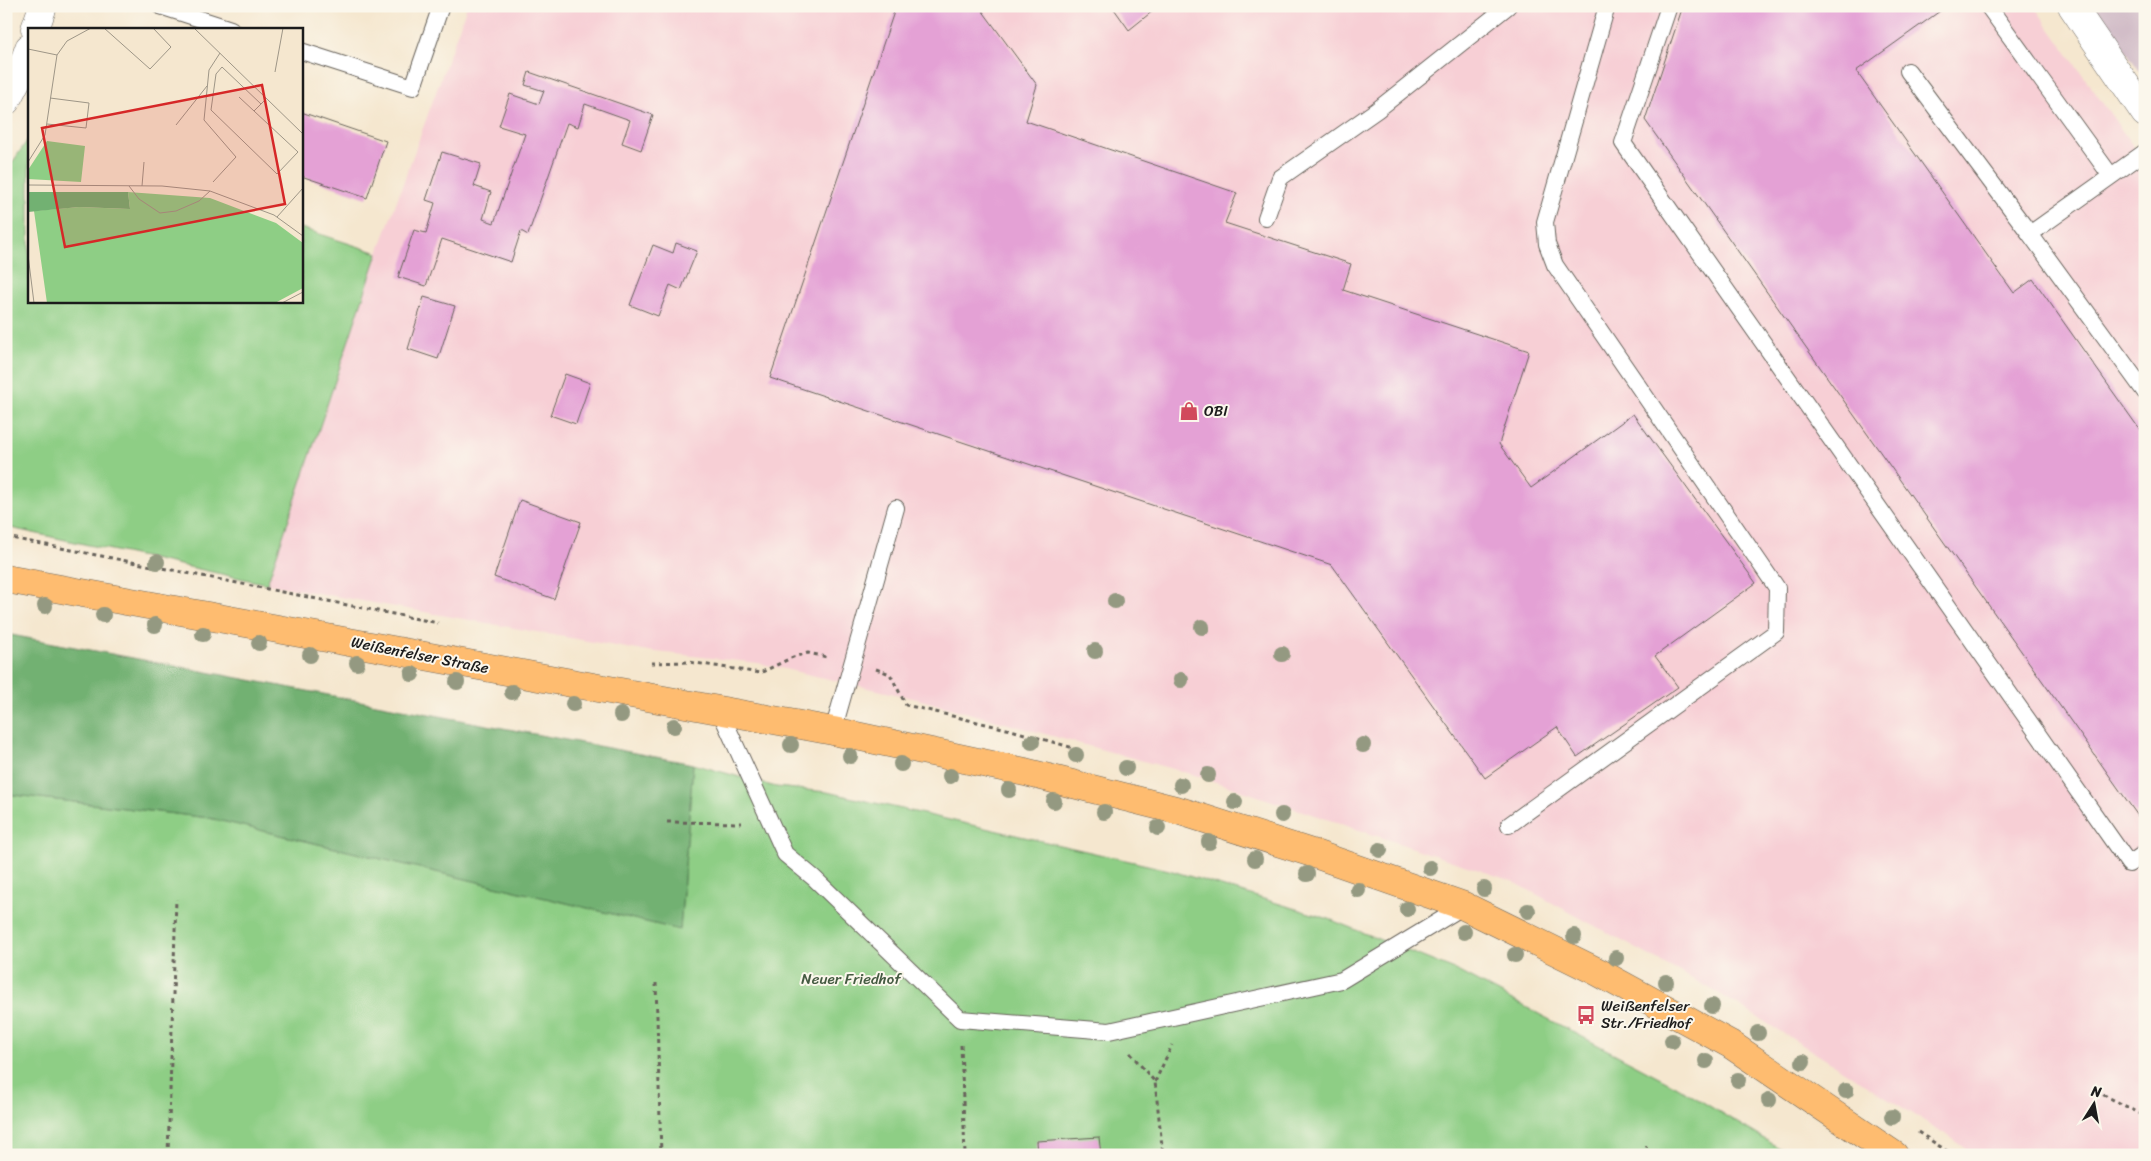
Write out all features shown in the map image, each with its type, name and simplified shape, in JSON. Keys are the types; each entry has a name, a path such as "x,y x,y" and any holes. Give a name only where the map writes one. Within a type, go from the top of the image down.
{"main road":[{"name":"Weißenfelser Straße","path":"6,579 833,731 1025,772 1180,811 1312,853 1464,906 1598,972 1730,1044 1894,1155"}],"street":[{"path":"35,28 43,6"},
{"path":"2072,6 2145,114"},
{"path":"6,101 18,78 28,51"}],"lane":[{"path":"160,6 228,28"},
{"path":"302,51 413,87 441,6"},
{"path":"1266,218 1280,178 1378,110 1508,6"},
{"path":"1509,825 1776,632 1777,588 1555,265 1547,244 1545,222 1607,6"},
{"path":"1668,6 1623,143 2129,864 2145,853"},
{"path":"1988,6 2111,176"},
{"path":"1908,71 2145,392"},
{"path":"2030,234 2145,152"},
{"path":"833,731 896,508"},
{"path":"719,709 785,854 814,878 960,1020 1109,1030 1342,980 1464,906"}],"path":[{"path":"667,822 770,823"},
{"path":"168,1155 176,899"},
{"path":"656,983 662,1155"},
{"path":"1163,1155 1155,1082 1185,1014"},
{"path":"960,1020 965,1155"},
{"path":"1109,1030 1155,1082"},
{"path":"2096,1091 2145,1116"},
{"path":"1643,1155 1647,1146"}],"shaded area":[{"path":"467,6 2034,6 2145,163 2145,1155 1975,1155 1950,1137 1720,994 1512,881 1198,776 917,699 758,663 638,650 267,584 378,253"},
{"path":"2095,6 2145,6 2145,79"}],"green space":[{"path":"28,139 28,302 302,302 302,228 378,253 267,584 6,527 6,172"},
{"path":"6,634 693,764 680,930 209,818 6,794"},
{"name":"Neuer Friedhof","path":"693,764 776,787 827,792 1169,870 1329,919 1457,971 1676,1086 1791,1155 6,1155 6,794 209,818 680,930"}],"building":[{"name":"OBI","path":"896,6 979,6 1037,85 1026,121 1237,193 1225,223 1351,264 1343,290 1529,351 1499,444 1531,488 1633,414 1756,583 1655,656 1678,687 1577,757 1557,727 1485,778 1332,565 770,378"},
{"path":"1112,6 1159,6 1129,30"},
{"path":"1683,6 1947,6 1856,71 2014,293 2033,279 2145,437 2145,826 1645,120"},
{"path":"529,72 653,115 641,150 622,143 630,120 585,104 578,127 567,123 528,235 521,231 511,262 442,239 426,286 398,277 414,230 426,233 435,203 426,200 442,152 481,164 474,186 491,192 483,219 494,223 525,134 499,126 510,94 539,104 544,91 525,85"},
{"path":"302,112 386,141 367,198 302,176"},
{"path":"676,243 697,251 681,290 670,285 658,316 630,305 653,245 673,253"},
{"path":"424,297 455,306 438,359 408,349"},
{"path":"565,374 590,383 576,424 550,415"},
{"path":"520,500 581,522 554,599 494,577"},
{"path":"1099,1137 1101,1155 1038,1155 1037,1141"}],"place":[{"name":"OBI","path":"1189,411"},
{"name":"Weißenfelser Str./Friedhof","path":"1586,1015"}]}
